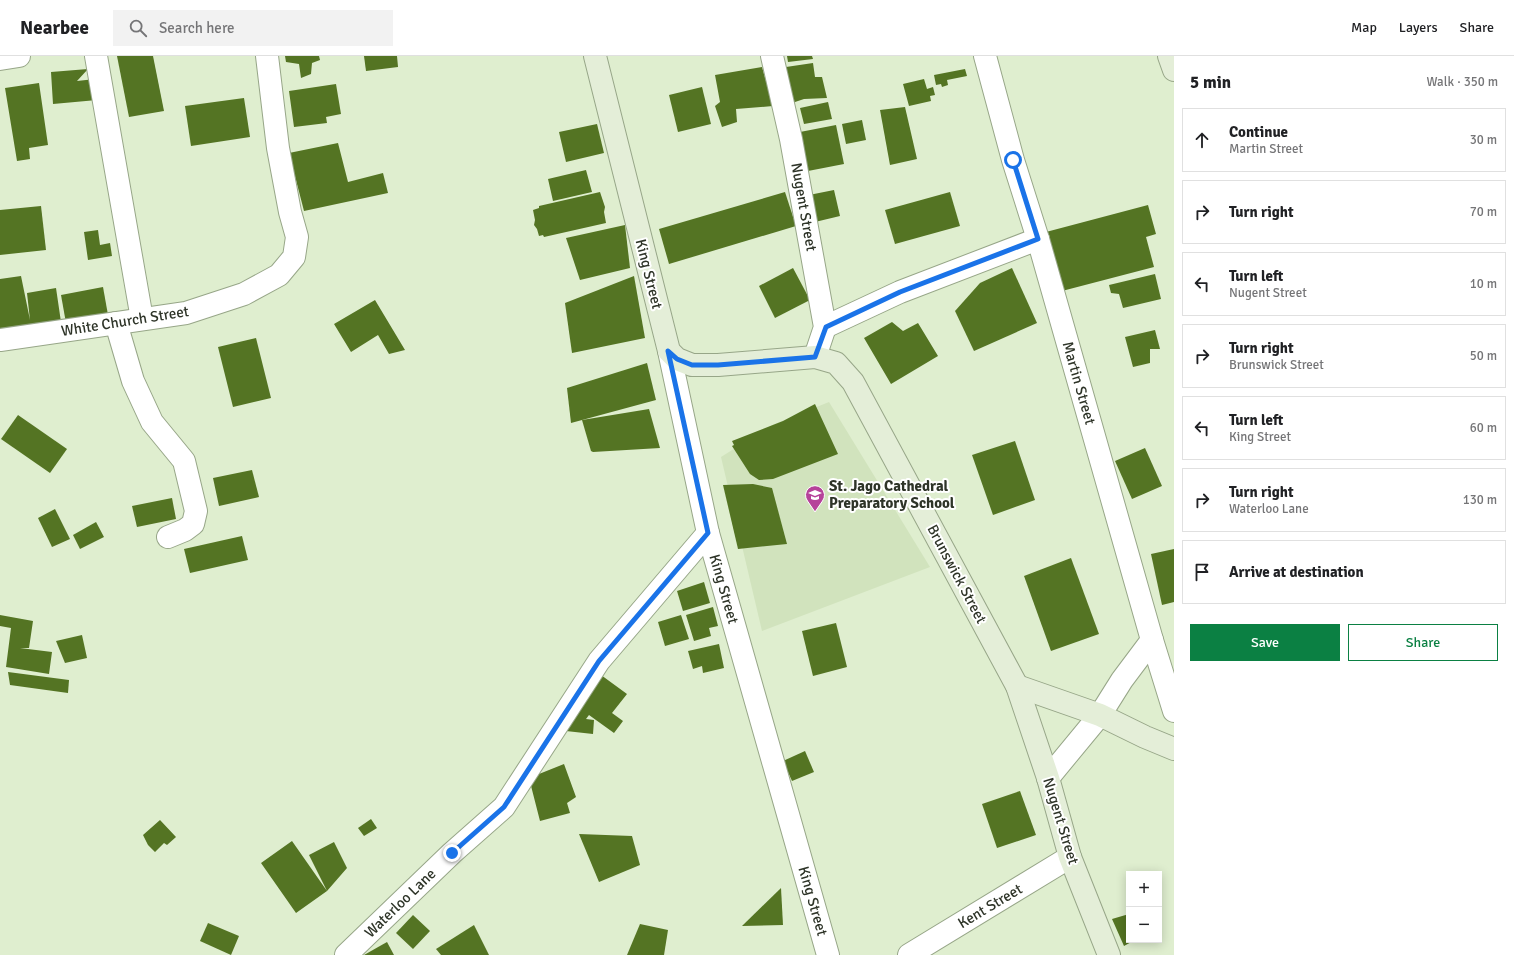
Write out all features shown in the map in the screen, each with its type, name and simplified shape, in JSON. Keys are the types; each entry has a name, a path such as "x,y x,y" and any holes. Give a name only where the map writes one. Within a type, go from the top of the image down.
{"main road":[{"name":"King Street","path":"595,56 668,351"},
{"path":"1169,56 1174,70"},
{"name":"Brunswick Street","path":"668,351 677,359 692,365 718,365 815,357 836,363 854,382 1017,686"},
{"path":"1017,686 1100,715 1145,737 1174,749"},
{"name":"Nugent Street","path":"1017,686 1048,778 1070,857 1109,955"}],"street":[{"path":"0,59 19,56"},
{"path":"96,56 142,319"},
{"name":"White Church Street","path":"0,340 186,313 244,294 280,275 294,257 297,237 290,212 278,148 267,56"},
{"name":"Nugent Street","path":"772,56 791,139 826,327"},
{"name":"Martin Street","path":"985,56 1013,160 1038,239 1152,640 1174,711"},
{"path":"815,357 826,327 900,292 1038,239"},
{"path":"116,323 133,380 152,422 184,461 196,511 193,524 185,530 168,537"},
{"name":"King Street","path":"668,351 708,533 828,955"},
{"name":"Waterloo Lane","path":"346,955 452,853 504,807 599,661 708,533"},
{"path":"1048,778 1100,715 1122,680 1152,640"},
{"name":"Kent Street","path":"909,955 1070,857"}],"shaded area":[{"name":"St. Jago Cathedral Preparatory School","path":"829,402 930,567 762,631 721,457 772,425"}],"building":[{"path":"117,56 153,56 164,111 129,117"},
{"path":"285,56 319,56 320,60 312,63 311,74 301,78 299,64 286,62"},
{"path":"364,56 397,56 398,67 366,71"},
{"path":"787,56 812,56 813,59 788,62"},
{"path":"813,63 815,77 822,77 827,98 804,99 792,103 786,67"},
{"path":"762,67 773,106 736,109 737,122 722,127 715,106 720,102 715,75"},
{"path":"88,69 77,81 95,79 97,100 53,104 51,72"},
{"path":"965,69 967,76 947,80 948,85 942,87 941,84 936,85 934,75"},
{"path":"924,79 927,89 933,87 935,95 930,96 931,101 909,106 903,84"},
{"path":"39,83 48,145 29,148 30,159 17,161 5,88"},
{"path":"336,84 341,114 326,117 327,123 294,127 289,91"},
{"path":"702,87 711,124 678,132 669,95"},
{"path":"244,98 250,137 191,146 185,106"},
{"path":"828,102 832,119 804,124 800,108"},
{"path":"905,107 917,159 890,165 880,110"},
{"path":"862,120 866,140 846,144 842,124"},
{"path":"597,124 604,153 566,162 559,132"},
{"path":"836,125 844,164 808,171 800,132"},
{"path":"338,143 348,182 383,173 388,193 304,211 289,153"},
{"path":"586,170 592,192 553,201 548,179"},
{"path":"834,190 840,216 815,222 809,195"},
{"path":"600,192 605,207 604,212 606,223 544,237 543,235 539,236 534,225 535,220 533,210 539,208 539,206"},
{"path":"785,192 796,226 669,264 659,229"},
{"path":"950,192 960,226 895,244 885,210"},
{"path":"1148,205 1156,234 1146,237 1154,267 1062,291 1046,232"},
{"path":"41,206 46,250 0,255 0,210"},
{"path":"625,225 630,268 580,280 566,238"},
{"path":"98,230 100,245 110,243 112,256 88,260 84,232"},
{"path":"793,268 810,300 775,318 759,286"},
{"path":"1012,268 1037,323 974,351 955,311 980,283"},
{"path":"1155,274 1161,299 1123,308 1119,294 1111,293 1109,285"},
{"path":"21,276 30,320 27,293 56,288 61,322 0,333 0,279"},
{"path":"634,276 645,338 572,353 565,303"},
{"path":"103,287 108,315 66,323 61,295"},
{"path":"375,300 405,350 389,354 378,335 351,352 334,324"},
{"path":"892,322 903,331 918,323 938,356 891,384 864,338"},
{"path":"1155,330 1160,349 1150,349 1150,363 1133,367 1125,337"},
{"path":"256,338 271,398 233,407 218,347"},
{"path":"647,363 656,400 571,423 567,388"},
{"path":"815,404 838,454 773,479 759,480 750,474 732,446 734,445 732,441 783,421"},
{"path":"649,409 660,448 591,451 582,420"},
{"path":"18,415 67,449 50,473 1,439"},
{"path":"1015,441 1035,500 993,515 972,455"},
{"path":"1145,448 1162,486 1132,499 1115,461"},
{"path":"252,470 259,497 219,506 213,478"},
{"path":"753,484 772,488 787,544 738,549 723,485"},
{"path":"172,498 176,519 137,527 132,506"},
{"path":"55,509 70,539 52,547 38,518"},
{"path":"96,522 104,537 80,549 73,535"},
{"path":"242,536 248,560 190,573 184,549"},
{"path":"1174,549 1174,602 1162,605 1151,554"},
{"path":"1071,558 1099,634 1051,651 1024,576"},
{"path":"704,582 710,603 683,611 677,591"},
{"path":"713,607 718,626 709,628 711,636 694,641 686,615"},
{"path":"0,615 33,621 29,648 20,648 52,652 49,674 6,667 11,628 0,626"},
{"path":"681,615 689,639 665,646 658,622"},
{"path":"836,623 847,667 813,676 802,631"},
{"path":"82,635 87,658 65,663 56,641"},
{"path":"719,644 724,668 703,673 702,666 693,669 688,651"},
{"path":"8,672 69,680 68,693 10,685"},
{"path":"601,675 627,694 612,713 623,721 614,733 589,715 586,719 594,720 593,734 566,731"},
{"path":"805,751 814,772 792,781 783,761"},
{"path":"564,764 576,797 567,803 570,813 540,821 529,778"},
{"path":"1020,791 1036,835 997,848 982,804"},
{"path":"371,819 377,828 364,836 358,828"},
{"path":"160,820 176,837 167,845 164,843 155,852 148,845 143,835"},
{"path":"579,834 632,836 640,865 599,882"},
{"path":"292,841 327,891 296,913 261,863"},
{"path":"334,842 347,868 327,891 309,855"},
{"path":"781,888 783,925 742,926"},
{"path":"413,915 430,931 413,949 396,933"},
{"path":"1126,915 1126,943 1130,943 1124,946 1112,919"},
{"path":"208,923 239,936 231,955 200,941"},
{"path":"640,924 668,930 664,955 627,955"},
{"path":"474,925 489,955 441,955 436,949"},
{"path":"387,942 394,955 364,955"}],"place":[{"name":"St. Jago Cathedral Preparatory School","path":"815,512"}],"route":[{"path":"452,853 504,807 599,661 708,533 668,351 677,359 692,365 718,365 815,357 826,327 900,292 1038,239 1013,160"}]}
